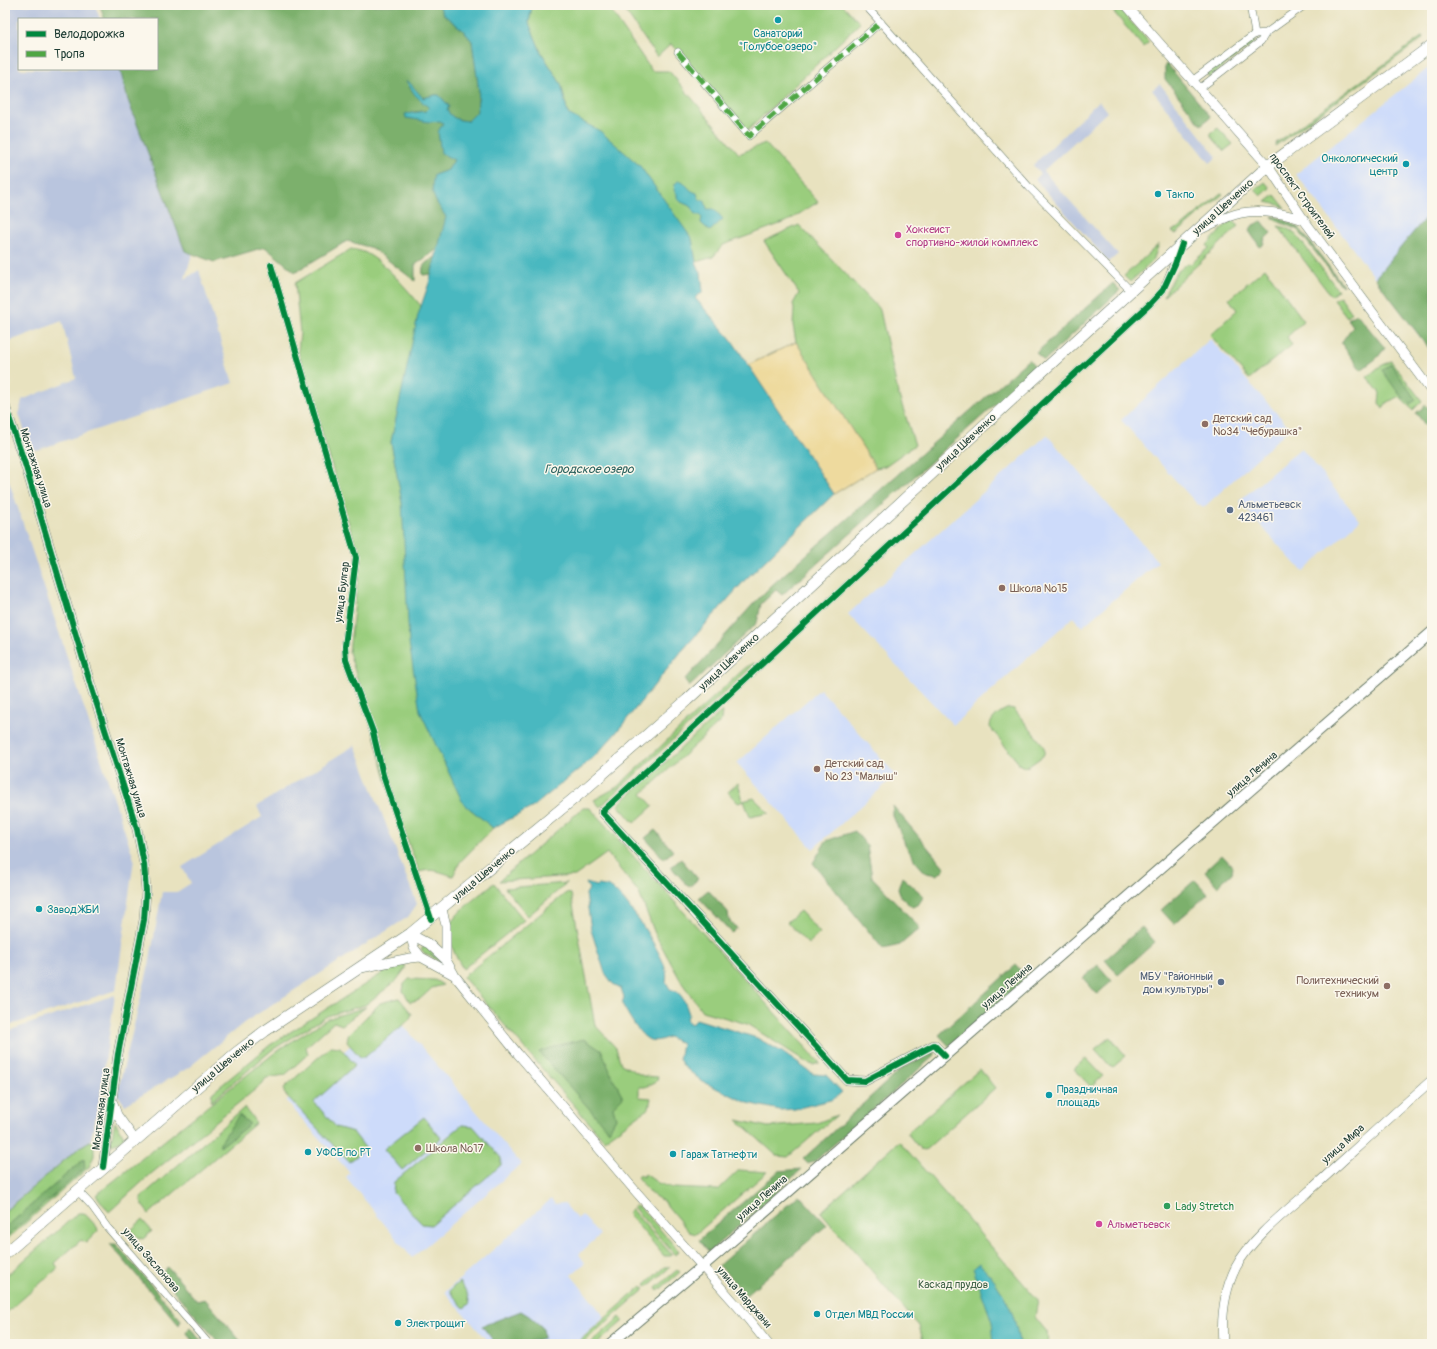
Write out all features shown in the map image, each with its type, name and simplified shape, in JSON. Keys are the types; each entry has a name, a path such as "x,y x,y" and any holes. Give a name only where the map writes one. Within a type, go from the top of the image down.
{"main road":[{"name":"улица Шевченко","path":"5,1254 103,1167 249,1043 431,919 583,791 687,700 1268,166 1432,45"},
{"name":"улица Ленина","path":"610,1344 702,1267 1432,632"},
{"name":"улица Ленина","path":"1418,644 1432,638"}],"street":[{"path":"865,5 1029,187 1131,291"},
{"name":"проспект Строителей","path":"1126,5 1268,166 1304,220 1432,392"},
{"path":"1250,5 1255,34"},
{"path":"1199,89 1261,41 1266,33 1305,5"},
{"path":"678,52 749,136 881,22"},
{"path":"1192,81 1255,34 1266,33"},
{"path":"1197,231 1240,213 1262,211 1285,214 1304,220"},
{"path":"945,1056 934,1045 865,1081 847,1080 602,812 1150,304 1163,290 1182,244"},
{"name":"улица Булгар","path":"271,265 356,558 345,646 346,660 373,732 383,775 431,919"},
{"name":"Монтажная улица","path":"5,406 25,464 91,686 136,829 144,864 146,891 144,920 118,1054 103,1167"},
{"path":"442,910 446,925 446,960"},
{"path":"410,934 429,944 446,960 455,976"},
{"path":"410,934 414,948 421,957 455,976"},
{"path":"358,969 421,957"},
{"name":"улица Марджани","path":"455,976 518,1054 740,1309 768,1344"},
{"name":"улица Мира","path":"1223,1344 1222,1324 1224,1302 1231,1278 1243,1254 1270,1226 1432,1080"},
{"name":"Монтажная улица","path":"112,1098 117,1115 135,1140"},
{"name":"улица Заслонова","path":"77,1190 209,1344"}],"shaded area":[{"path":"5,5 95,5 100,18 18,18 18,70 126,70 192,254 185,279 199,270 233,383 37,450 30,448 19,414 22,400 76,378 62,321 5,343"},
{"path":"1432,65 1432,353 1296,174"},
{"path":"1160,84 1217,157 1210,163 1152,90"},
{"path":"1099,101 1107,112 1043,171 1118,254 1109,262 1035,179 1041,174 1033,165"},
{"name":"Детский сад №34 \"Чебурашка\"","path":"1210,339 1290,428 1203,508 1199,504 1198,505 1121,420"},
{"name":"Школа №15","path":"1047,435 1158,562 1082,627 1073,617 953,725 848,614"},
{"path":"1301,448 1360,520 1304,571 1296,565 1239,501"},
{"name":"Завод ЖБИ","path":"5,469 134,859 116,990 5,1027"},
{"name":"Детский сад № 23 \"Малыш\"","path":"820,689 896,775 813,849 737,763"},
{"path":"355,745 417,904 408,917 245,1022 188,1068 125,1105 117,1094 149,965 162,892 177,892 191,883 182,867 262,817 257,806"},
{"path":"115,995 100,1096 89,1148 5,1219 5,1032"},
{"name":"Школа №17","path":"391,1011 521,1164 412,1258 346,1177 350,1173 286,1101"},
{"path":"551,1199 555,1204 564,1203 577,1219 582,1215 600,1235 579,1254 585,1263 571,1275 605,1317 575,1344 490,1344 445,1292"}],"green space":[{"path":"100,5 439,5 443,14 463,30 472,41 479,91 477,112 468,121 453,117 447,110 449,106 439,95 423,98 408,86 429,108 426,111 412,112 406,118 422,119 429,122 440,121 443,123 454,160 448,170 434,175 435,199 446,217 442,246 415,265 415,281 372,248 347,241 295,272 265,247 214,262 185,251 128,100 120,70 158,70 158,18 104,18"},
{"path":"532,5 607,5 652,71 669,71 739,154 765,143 818,202 788,221 723,245 713,257 696,262 692,239 578,120 568,114 561,84 541,52 529,23"},
{"path":"621,5 843,5 860,23 746,132 671,44 657,57"},
{"path":"1117,6 1149,42 1143,47 1112,10"},
{"path":"1423,36 1422,39 1275,146 1276,143"},
{"path":"1252,38 1255,42 1209,77 1206,74"},
{"path":"1167,64 1211,117 1201,125 1165,79 1165,65"},
{"path":"1218,128 1233,144 1224,151 1211,136 1211,133"},
{"path":"1265,182 1270,188 1261,196 1255,190"},
{"path":"1221,193 1223,194 1176,234 1172,231 1182,226"},
{"path":"1275,195 1285,208 1266,202"},
{"path":"1432,210 1432,352 1375,278"},
{"path":"1272,216 1284,219 1300,229 1343,285 1342,286 1298,230 1275,220"},
{"path":"1231,220 1239,226 1163,297 1176,273 1188,263 1191,264 1209,248 1207,245"},
{"path":"1262,221 1271,233 1260,247 1249,231 1253,225"},
{"path":"799,225 880,310 898,393 915,445 885,466 876,468 796,342 793,325 793,304 799,293 764,241"},
{"path":"1278,226 1295,233 1338,290 1331,296"},
{"path":"1159,244 1153,261 1130,282 1124,276"},
{"path":"351,249 361,251 374,258 403,285 421,306 391,442 463,803 493,828 460,862 453,876 432,870 419,872 387,784 372,727 349,652 360,561 298,351 300,333 295,283"},
{"path":"436,257 431,274 423,275 424,266 427,262"},
{"path":"1265,268 1304,321 1287,337 1292,345 1249,379 1210,335 1237,310 1229,299"},
{"path":"1113,283 1120,290 1044,361 1036,353"},
{"path":"1340,296 1352,313 1347,317 1334,300"},
{"path":"1357,314 1385,348 1377,358 1361,370 1341,343 1353,326 1348,319"},
{"path":"1029,359 1036,368 782,595 776,590 761,604 757,623 689,687 685,680 772,585"},
{"path":"1391,361 1422,401 1413,410 1399,397 1387,402 1383,409 1379,403 1380,393 1367,377 1379,367"},
{"path":"1391,364 1416,400 1410,404 1399,394 1382,370"},
{"path":"1426,405 1432,414 1432,434 1416,413"},
{"path":"753,663 755,664 600,807 594,800 617,787 745,668"},
{"path":"1009,708 1014,709 1043,745 1045,751 1043,756 1029,766 1025,767 1020,765 990,727 990,724 999,713"},
{"path":"722,711 721,721 642,794 653,806 634,823 618,805"},
{"path":"738,783 743,801 754,798 769,813 750,817 744,801 738,803 728,792"},
{"path":"893,806 945,868 938,875 926,873 915,861 905,844 893,816"},
{"path":"583,808 590,808 820,1063 813,1065 803,1061 747,1024 702,1011 682,983 656,936 639,893 607,853 575,876 499,881"},
{"path":"655,830 673,851 664,859 645,838"},
{"path":"855,831 867,846 872,877 920,928 900,945 883,949 813,863 826,841"},
{"path":"1222,855 1233,867 1232,873 1217,886 1205,871"},
{"path":"681,859 698,879 689,887 671,867"},
{"path":"902,877 924,896 918,905 912,907 901,897 898,889"},
{"path":"1195,880 1208,894 1174,924 1161,910"},
{"path":"494,883 524,920 463,969 451,945 449,929 461,911"},
{"path":"567,883 528,916 505,888"},
{"path":"708,890 728,912 729,920 737,928 732,933 699,898"},
{"path":"566,893 571,894 595,1025 616,1048 621,1064 643,1076 658,1077 657,1081 645,1087 639,1087 639,1097 651,1098 649,1108 604,1140 463,977"},
{"path":"800,911 820,933 808,944 787,922"},
{"path":"1142,927 1155,942 1118,975 1105,960"},
{"path":"426,945 441,959 439,961 425,954 421,949"},
{"path":"399,964 405,965 405,969 396,981 365,1005 327,1016 272,1050 211,1102 212,1093 270,1045"},
{"path":"1016,965 1027,977 949,1046 939,1035"},
{"path":"1098,965 1112,981 1097,994 1083,978"},
{"path":"409,979 435,980 443,985 432,988 420,999 410,1002 403,991 404,984"},
{"path":"399,998 412,1014 409,1020 365,1057 360,1057 347,1042 348,1035 380,1003"},
{"path":"366,1007 342,1025 334,1022 306,1047 308,1054 285,1075 266,1078 262,1084 152,1173 109,1212 96,1195 277,1051 327,1019"},
{"path":"1110,1037 1126,1056 1112,1068 1095,1049"},
{"path":"584,1039 602,1051 611,1074 623,1097 613,1107 616,1118 609,1131 539,1052"},
{"path":"331,1046 340,1047 355,1065 314,1102 336,1127 353,1132 366,1149 349,1162 284,1093 284,1088"},
{"path":"934,1052 935,1055 815,1161 808,1164 803,1159 902,1068"},
{"path":"1086,1058 1103,1076 1091,1087 1074,1069"},
{"path":"980,1069 995,1088 924,1151 920,1149 907,1133"},
{"path":"245,1107 256,1123 149,1214 142,1205 141,1197"},
{"path":"239,1115 250,1124 220,1147 220,1143"},
{"path":"837,1115 788,1157 777,1156 737,1120 768,1127 817,1123"},
{"path":"424,1117 441,1138 402,1170 384,1149"},
{"path":"115,1122 124,1137 113,1145 111,1144 111,1141"},
{"path":"462,1125 473,1126 501,1158 501,1165 431,1225 422,1224 393,1193 394,1182"},
{"path":"90,1141 94,1143 94,1156 89,1167 5,1241 5,1211 80,1147"},
{"name":"Каскад прудов","path":"899,1141 1038,1300 1035,1317 1047,1332 1048,1344 924,1344 919,1326 821,1212"},
{"path":"84,1159 85,1168 5,1238 5,1228"},
{"path":"802,1169 709,1252 699,1240 779,1171"},
{"path":"739,1170 767,1172 696,1234 689,1232 664,1202 650,1193 637,1177 639,1175 643,1177 645,1174 658,1183 673,1188 718,1190"},
{"path":"799,1195 827,1225 746,1295 719,1265"},
{"path":"635,1206 641,1208 679,1251 675,1255 633,1207"},
{"path":"631,1209 672,1255 664,1256 630,1216 629,1213"},
{"path":"78,1213 84,1213 97,1227 98,1231 86,1243 81,1240 55,1263 58,1268 5,1314 5,1277"},
{"path":"142,1220 152,1231 143,1239 139,1238 131,1230"},
{"path":"110,1244 116,1244 181,1320 179,1325"},
{"path":"168,1267 197,1301 205,1299 243,1344 220,1344 160,1275"},
{"path":"664,1267 670,1267 647,1287 645,1284"},
{"path":"677,1270 680,1272 658,1291 656,1288"},
{"path":"459,1282 466,1291 470,1303 464,1308 449,1291"},
{"path":"642,1286 645,1289 581,1344 576,1344"},
{"path":"521,1311 543,1328 544,1338 529,1342 527,1344 496,1344 482,1326"},
{"path":"620,1317 623,1321 597,1344 590,1344"},
{"path":"190,1328 204,1344 196,1344 186,1332"}],"sand":[{"path":"796,342 876,468 834,494 748,365"}],"water":[{"name":"Городское озеро","path":"439,5 532,5 529,23 541,52 561,84 568,114 600,131 640,166 692,239 696,262 701,273 703,291 695,298 731,339 834,494 745,580 681,652 615,734 595,756 533,807 493,828 463,803 420,711 409,643 402,502 391,442 418,315 429,283 446,217 434,198 432,188 434,175 448,170 454,160 441,153 438,132 443,123 440,121 429,122 406,118 405,114 426,111 429,108 415,95 406,81 409,82 423,98 439,95 449,106 447,110 449,113 456,118 468,121 477,112 479,91 472,41 463,30 443,14"},
{"path":"678,181 682,181 690,189 697,193 700,199 705,201 707,209 714,209 723,219 710,231 701,223 702,217 694,213 692,207 681,202 677,197 674,190 675,184"},
{"path":"586,883 611,888 634,913 662,959 667,976 666,982 670,989 681,995 685,1002 689,1014 686,1020 691,1024 696,1019 757,1038 782,1052 813,1074 826,1075 842,1092 834,1099 795,1109 780,1110 748,1103 703,1082 683,1066 679,1059 682,1044 669,1037 655,1041 646,1038 634,1024 622,1004 624,997 621,988 613,984 605,973 591,930 586,894 589,889"},
{"path":"979,1263 995,1281 1007,1301 1017,1329 1019,1344 994,1344 992,1322 973,1268"}],"marked path":[{"path":"678,52 749,136 881,22"}],"cycle path":[{"path":"945,1056 934,1045 865,1081 847,1080 602,812 1150,304 1163,290 1182,244"},
{"path":"271,265 356,558 345,646 346,660 373,732 383,775 431,919"},
{"path":"5,406 25,464 91,686 137,829 144,864 146,891 144,920 118,1054 103,1167"}],"place":[{"name":"Санаторий \"Голубое озеро\"","path":"778,20"},
{"name":"Онкологический центр","path":"1406,164"},
{"name":"Такпо","path":"1158,194"},
{"name":"Хоккеист спортивно-жилой комплекс","path":"898,235"},
{"name":"Детский сад №34 \"Чебурашка\"","path":"1205,424"},
{"name":"Альметьевск 423461","path":"1230,510"},
{"name":"Школа №15","path":"1002,588"},
{"name":"Детский сад № 23 \"Малыш\"","path":"817,769"},
{"name":"Завод ЖБИ","path":"39,909"},
{"name":"МБУ \"Районный дом культуры\"","path":"1221,982"},
{"name":"Политехнический техникум","path":"1387,986"},
{"name":"Праздничная площадь","path":"1049,1095"},
{"name":"Школа №17","path":"418,1148"},
{"name":"УФСБ по РТ","path":"308,1152"},
{"name":"Гараж Татнефти","path":"673,1154"},
{"name":"Lady Stretch","path":"1167,1206"},
{"name":"Альметьевск","path":"1099,1224"},
{"name":"Отдел МВД России","path":"817,1314"},
{"name":"Электрощит","path":"398,1323"}]}
